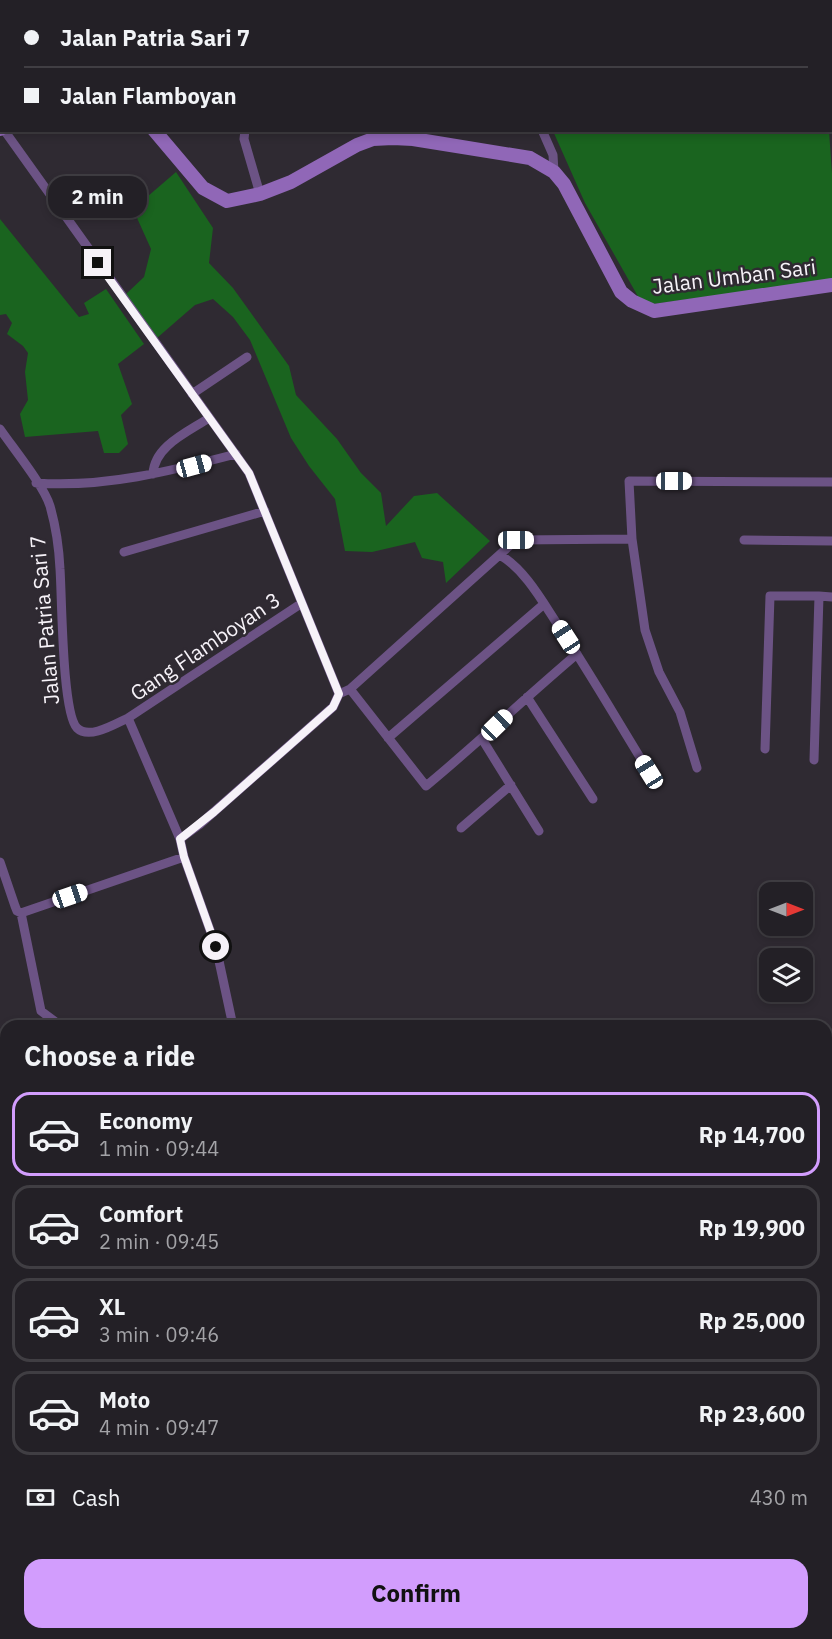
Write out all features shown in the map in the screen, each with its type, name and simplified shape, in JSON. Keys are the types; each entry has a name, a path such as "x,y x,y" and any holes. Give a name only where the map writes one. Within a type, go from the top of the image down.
{"street":[{"path":"4,132 249,473 339,694"},
{"name":"Jalan Umban Sari","path":"156,132 203,188 227,201 260,195 291,182 357,145 373,139 412,135 530,158 554,172 572,198 621,291 643,308 654,311 832,285"},
{"path":"245,132 244,139 260,195"},
{"path":"543,132 553,155 554,172"},
{"path":"192,394 247,357"},
{"path":"153,474 160,453 209,418"},
{"name":"Jalan Patria Sari 7","path":"0,429 49,503 57,537 67,687 69,708 74,724 82,732 93,732 128,718"},
{"path":"36,483 99,483 172,471 236,454"},
{"path":"697,768 680,712 659,672 645,630 632,539 629,481 832,482"},
{"path":"124,552 265,511"},
{"path":"180,839 333,707 339,694 350,689 516,540 632,539"},
{"path":"744,540 832,541"},
{"path":"500,555 513,562 544,604 578,654 649,772"},
{"path":"765,749 770,596 832,597"},
{"path":"814,760 819,596"},
{"name":"Gang Flamboyan 3","path":"128,718 302,603"},
{"path":"388,738 544,604"},
{"path":"350,689 426,786 578,654"},
{"path":"526,697 593,799"},
{"path":"128,718 180,839 184,857 216,947 232,1020"},
{"path":"482,739 539,831"},
{"path":"461,828 511,785"},
{"path":"21,913 184,857"},
{"path":"0,862 17,911 21,913 41,1011 53,1020"}],"green space":[{"path":"553,132 829,132 832,173 832,280 653,304 640,300 585,203"},
{"path":"176,172 213,228 209,263 233,288 289,366 296,395 337,439 361,473 381,493 386,526 414,496 437,493 490,541 446,583 443,562 422,558 415,542 372,552 345,551 335,499 291,438 250,340 233,317 213,299 195,305 157,338 125,295 144,277 151,249 133,209"},
{"path":"0,219 79,317 89,314 84,303 106,289 144,344 118,364 132,404 121,415 128,444 119,453 104,453 98,431 25,437 20,414 28,400 25,372 28,353 23,346 7,334 12,323 6,314 0,315"}],"route":[{"path":"98,263 249,473 339,694 333,707 199,825 180,839 184,857 216,947"}]}
